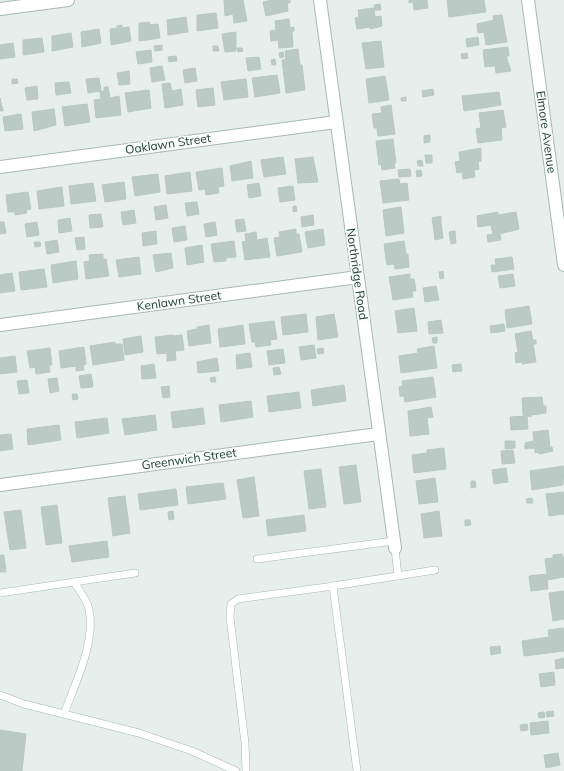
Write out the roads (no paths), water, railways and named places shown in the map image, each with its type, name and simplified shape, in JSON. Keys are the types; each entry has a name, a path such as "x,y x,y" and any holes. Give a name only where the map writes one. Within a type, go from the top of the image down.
{"street":[{"path":"0,9 68,0"},
{"name":"Northridge Road","path":"320,0 394,545"},
{"name":"Elmore Avenue","path":"528,0 564,265"},
{"name":"Oaklawn Street","path":"0,167 336,122"},
{"name":"Kenlawn Street","path":"0,325 358,277"},
{"name":"Greenwich Street","path":"0,485 378,434"}],"lane":[{"path":"258,559 394,545 398,576"},
{"path":"246,771 246,743 230,617 231,604 238,599 435,570"},
{"path":"0,593 135,573"},
{"path":"64,714 83,664 90,628 89,608 74,582"},
{"path":"334,586 357,771"},
{"path":"0,695 24,704 139,733 192,751 236,771"}]}
